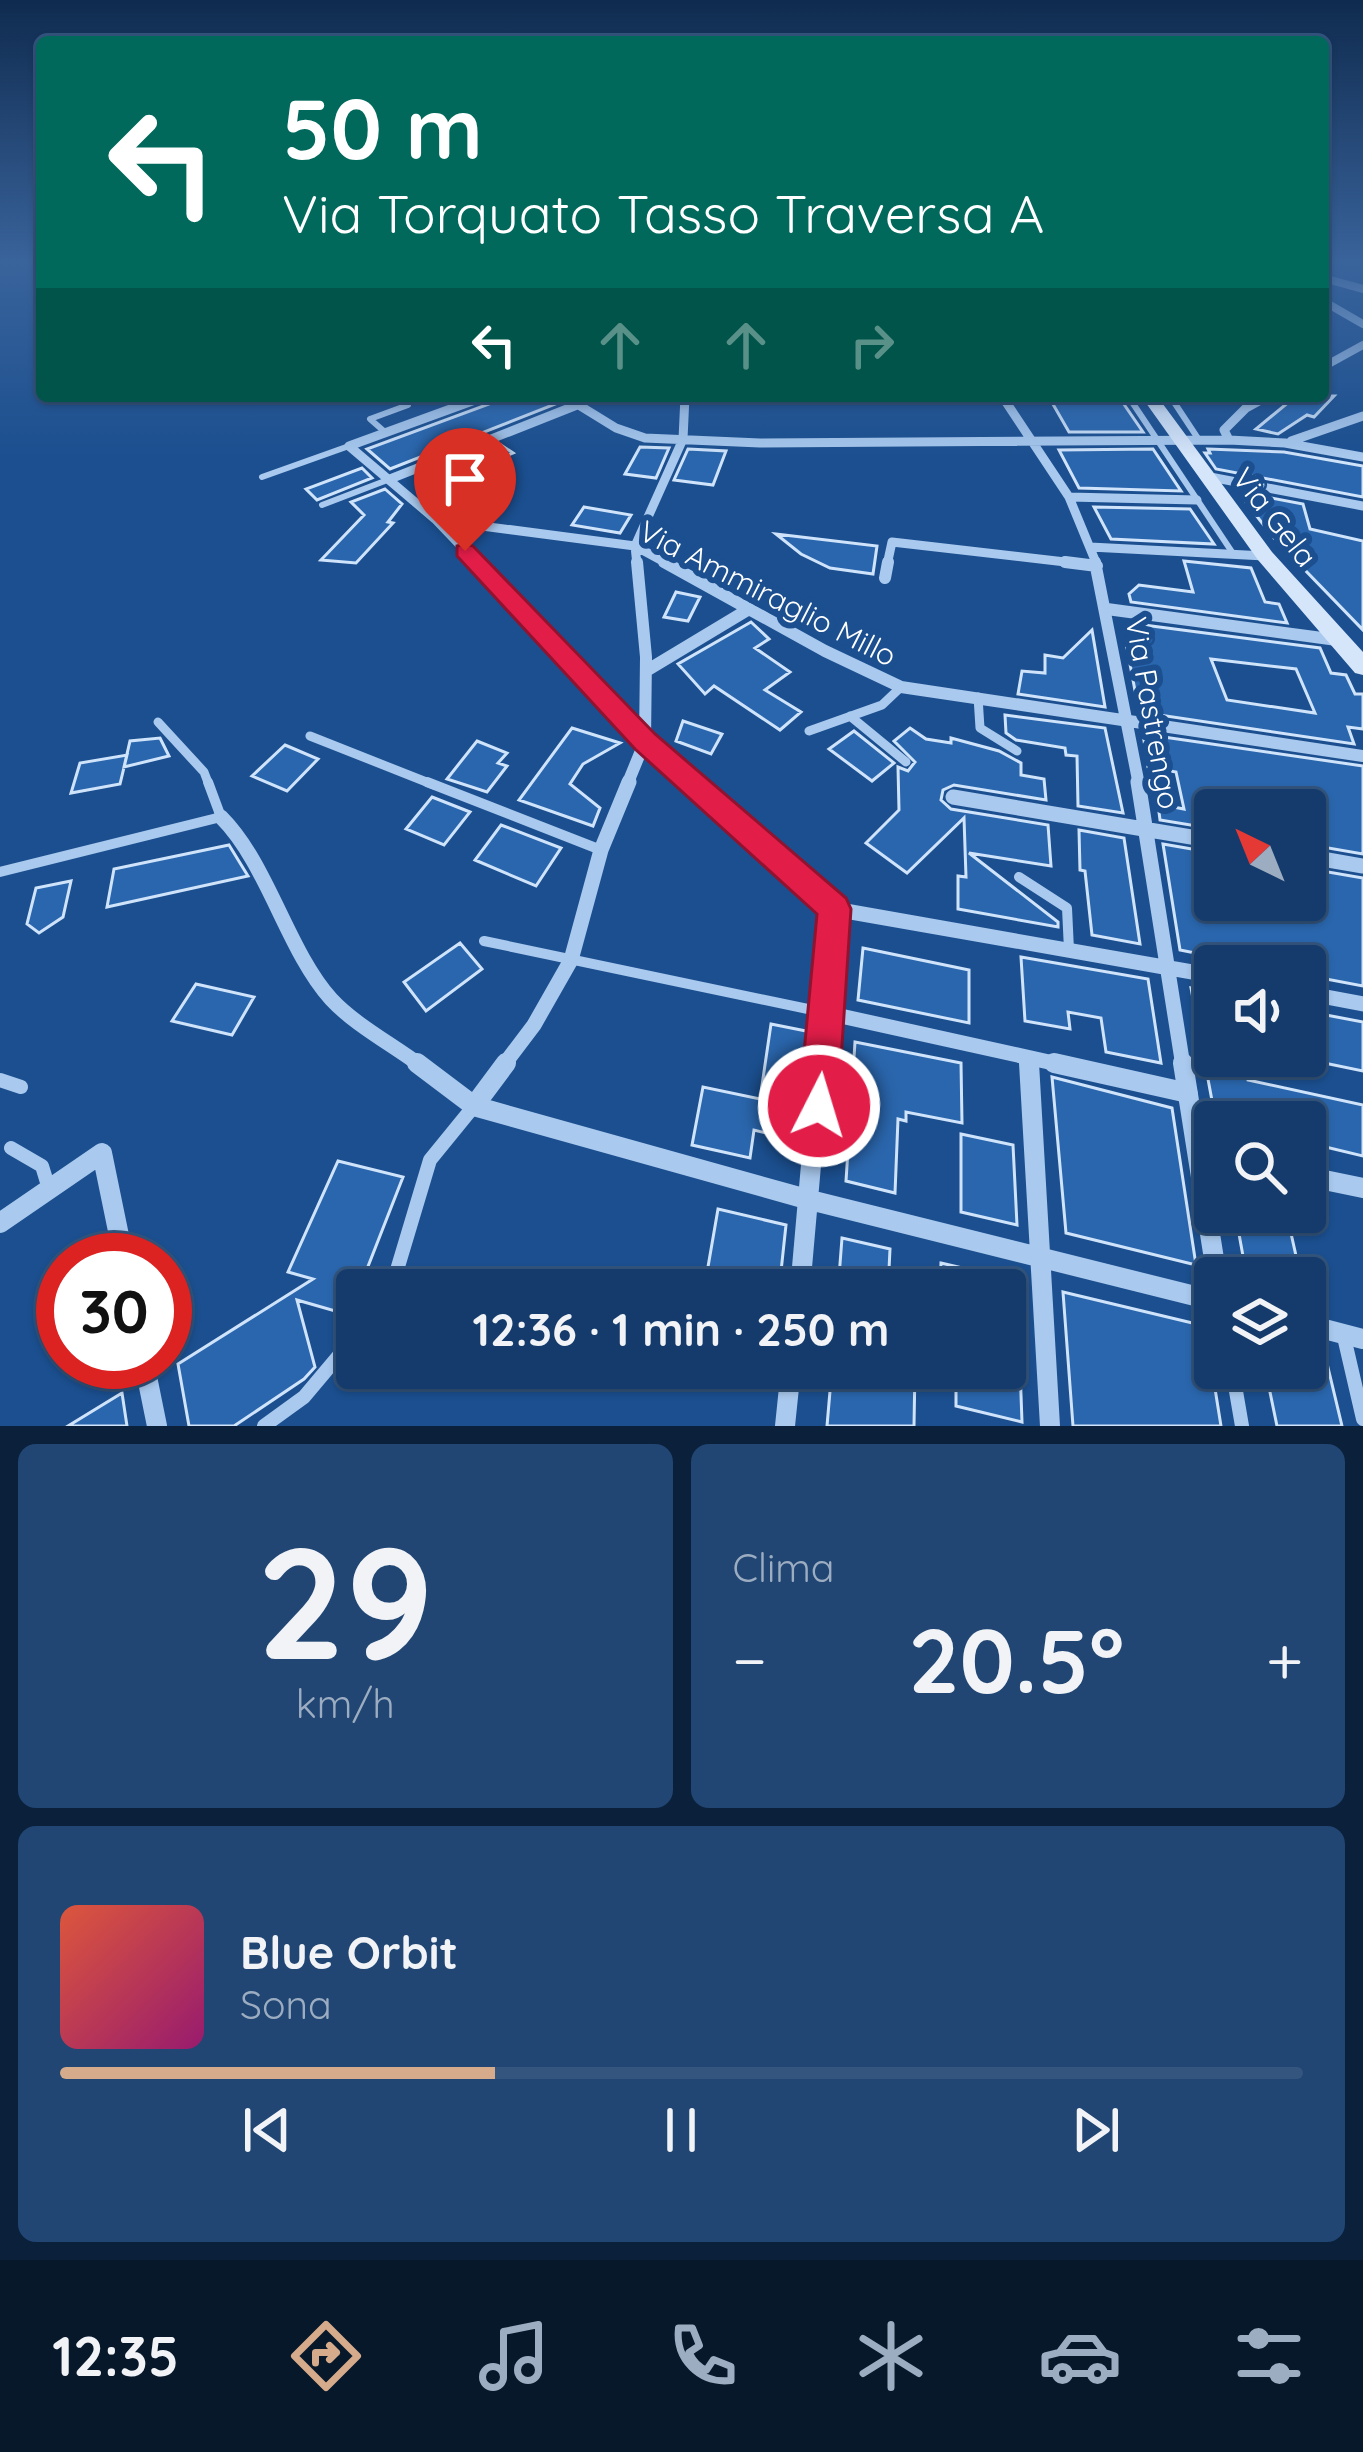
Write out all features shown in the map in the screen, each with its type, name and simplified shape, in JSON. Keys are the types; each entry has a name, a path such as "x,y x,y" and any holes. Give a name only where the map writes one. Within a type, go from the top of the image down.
{"main road":[{"name":"Via Gela","path":"1154,402 1189,440 1204,476 1265,556 1363,668"}],"street":[{"path":"1329,364 1363,345"},
{"path":"470,402 350,446 435,520 645,741 834,909 1194,972"},
{"path":"572,402 628,434 683,439 760,443 1229,440 1285,443 1363,457"},
{"path":"474,1106 534,1024 571,960 601,850 645,741 646,670 635,546 683,439 685,402"},
{"name":"Via Pastrengo","path":"1006,402 1069,496 1096,566 1129,722 1194,1113"},
{"path":"1241,402 1246,408"},
{"path":"1229,440 1224,430 1257,402"},
{"path":"389,479 577,405"},
{"path":"1285,443 1363,416"},
{"path":"1345,424 1363,427"},
{"path":"1204,476 1363,506"},
{"path":"1069,496 1197,500"},
{"name":"Via Ammiraglio Millo","path":"435,520 635,546 901,687 1363,756"},
{"path":"885,578 892,542 1096,566"},
{"path":"1090,547 1265,556"},
{"path":"646,670 749,609"},
{"path":"1107,609 1338,640"},
{"path":"953,796 1194,837"},
{"path":"221,817 244,839 262,884 331,999 474,1106 810,1200 1194,1295"},
{"path":"1326,860 1363,866"},
{"path":"802,1269 834,909"},
{"path":"1326,997 1363,1004"},
{"path":"827,1012 1188,1093"},
{"path":"1029,1058 1049,1426"},
{"path":"0,1223 102,1153 118,1233"},
{"path":"1326,1180 1363,1188"},
{"path":"149,1389 157,1426"},
{"path":"784,1426 788,1389"}],"lane":[{"path":"1132,402 1234,555"},
{"path":"1173,402 1189,440"},
{"path":"386,433 370,419 408,405"},
{"path":"262,477 350,446"},
{"path":"322,505 389,479"},
{"path":"809,731 825,720 850,716 894,698 901,687"},
{"path":"978,698 980,728 1017,751"},
{"path":"850,716 906,762"},
{"path":"0,872 221,817 204,772 158,722"},
{"path":"310,736 601,850"},
{"path":"1019,877 1066,908 1070,950"},
{"path":"484,941 827,1012"},
{"path":"0,1080 21,1087"},
{"path":"397,1269 430,1160 474,1106"},
{"path":"11,1148 42,1166 49,1189"},
{"path":"1353,1337 1363,1419"},
{"path":"264,1426 304,1396 336,1359"},
{"path":"1236,1389 1242,1426"}],"building":[{"path":"1052,402 1122,402 1143,432 1069,432"},
{"path":"1289,402 1328,402 1314,417 1307,415 1278,434 1256,429"},
{"path":"558,403 390,469 367,449 489,404"},
{"path":"501,445 513,453 468,472 455,463"},
{"path":"640,447 669,448 656,478 625,474"},
{"path":"688,449 726,451 713,485 674,480"},
{"path":"1153,449 1181,491 1079,488 1059,450"},
{"path":"1208,449 1284,452 1363,466 1363,497 1216,469 1205,453 1210,453"},
{"path":"362,468 372,478 317,500 306,489"},
{"path":"385,489 402,504 388,522 393,523 356,563 321,560 364,515 351,502"},
{"path":"1244,493 1303,504 1310,529 1363,541 1363,630 1273,537"},
{"path":"584,507 631,515 620,533 572,525"},
{"path":"1094,507 1190,509 1214,544 1111,539"},
{"path":"776,534 877,546 873,574 830,568 801,554"},
{"path":"1184,561 1251,568 1265,602 1279,604 1287,623 1131,602 1129,594 1139,585 1193,592"},
{"path":"676,592 700,597 688,621 664,617"},
{"path":"751,622 769,639 755,648 790,672 765,690 801,712 780,730 714,686 705,694 678,664"},
{"path":"1144,625 1320,648 1331,673 1346,675 1355,694 1363,694 1363,729 1348,727 1354,744 1139,712 1127,648 1150,652","holes":["1211,659 1296,669 1315,713 1227,700"]},
{"path":"1092,630 1105,707 1018,694 1022,671 1045,673 1045,655 1063,658"},
{"path":"1005,715 1105,728 1123,813 1078,806 1077,756 1066,755 1065,748 1016,740 1006,733"},
{"path":"683,721 722,734 711,754 676,741"},
{"path":"572,728 620,743 583,764 570,784 600,808 593,826 519,800"},
{"path":"910,728 926,739 951,743 951,738 999,751 1021,763 1021,775 1044,779 1046,800 954,785 943,790 941,800 951,809 1048,825 1051,866 969,853 1058,922 1058,927 958,909 958,876 966,877 964,818 907,873 866,843 899,810 898,767 908,771 915,762 894,741"},
{"path":"854,731 894,763 872,781 829,749"},
{"path":"1143,734 1363,766 1363,854 1326,848 1326,789 1194,789 1194,826 1160,820 1158,804 1184,809 1176,772 1148,767"},
{"path":"160,738 169,756 124,767 130,741"},
{"path":"477,741 507,753 498,763 507,766 487,792 447,779"},
{"path":"285,745 318,759 287,791 252,776"},
{"path":"127,755 120,784 71,793 80,763"},
{"path":"432,797 470,812 444,845 406,829"},
{"path":"501,825 561,848 536,886 475,860"},
{"path":"1079,830 1124,838 1140,944 1092,935 1085,871 1080,870"},
{"path":"1163,844 1194,849 1194,921 1326,921 1326,872 1363,878 1363,986 1326,979 1326,945 1194,945 1194,953 1180,950"},
{"path":"229,845 248,876 107,907 114,869"},
{"path":"71,881 63,917 39,933 27,924 36,888"},
{"path":"460,943 482,969 426,1011 404,982"},
{"path":"863,948 969,970 969,1023 858,1000"},
{"path":"1021,957 1148,979 1161,1063 1106,1052 1101,1018 1068,1012 1070,1029 1025,1021"},
{"path":"196,984 254,997 232,1035 172,1021"},
{"path":"1326,1015 1363,1022 1363,1071 1326,1063"},
{"path":"771,1024 811,1032 799,1141 754,1130 750,1158 692,1145 703,1087 760,1099"},
{"path":"855,1042 961,1063 962,1123 906,1112 906,1121 898,1119 895,1193 846,1181"},
{"path":"1052,1077 1172,1108 1194,1265 1066,1233"},
{"path":"1208,1077 1247,1077 1363,1105 1363,1156 1326,1147 1326,1101 1212,1101"},
{"path":"961,1134 1013,1145 1017,1225 961,1212"},
{"path":"338,1161 403,1177 367,1269 336,1269 336,1311 297,1300 315,1367 234,1426 189,1426 182,1389 192,1389 192,1355 313,1279 288,1272"},
{"path":"718,1209 786,1225 781,1269 708,1269"},
{"path":"1239,1233 1291,1233 1296,1257 1243,1257"},
{"path":"842,1238 890,1249 889,1269 840,1269"},
{"path":"1063,1292 1194,1323 1194,1389 1215,1389 1221,1426 1073,1426"},
{"path":"1326,1359 1342,1426 1277,1426 1269,1389 1326,1389"},
{"path":"830,1389 915,1389 914,1426 827,1426"},
{"path":"956,1389 1021,1389 1022,1422 956,1406"},
{"path":"122,1393 127,1426 68,1426"}],"route":[{"path":"465,551 645,741 834,909 819,1106"}]}
